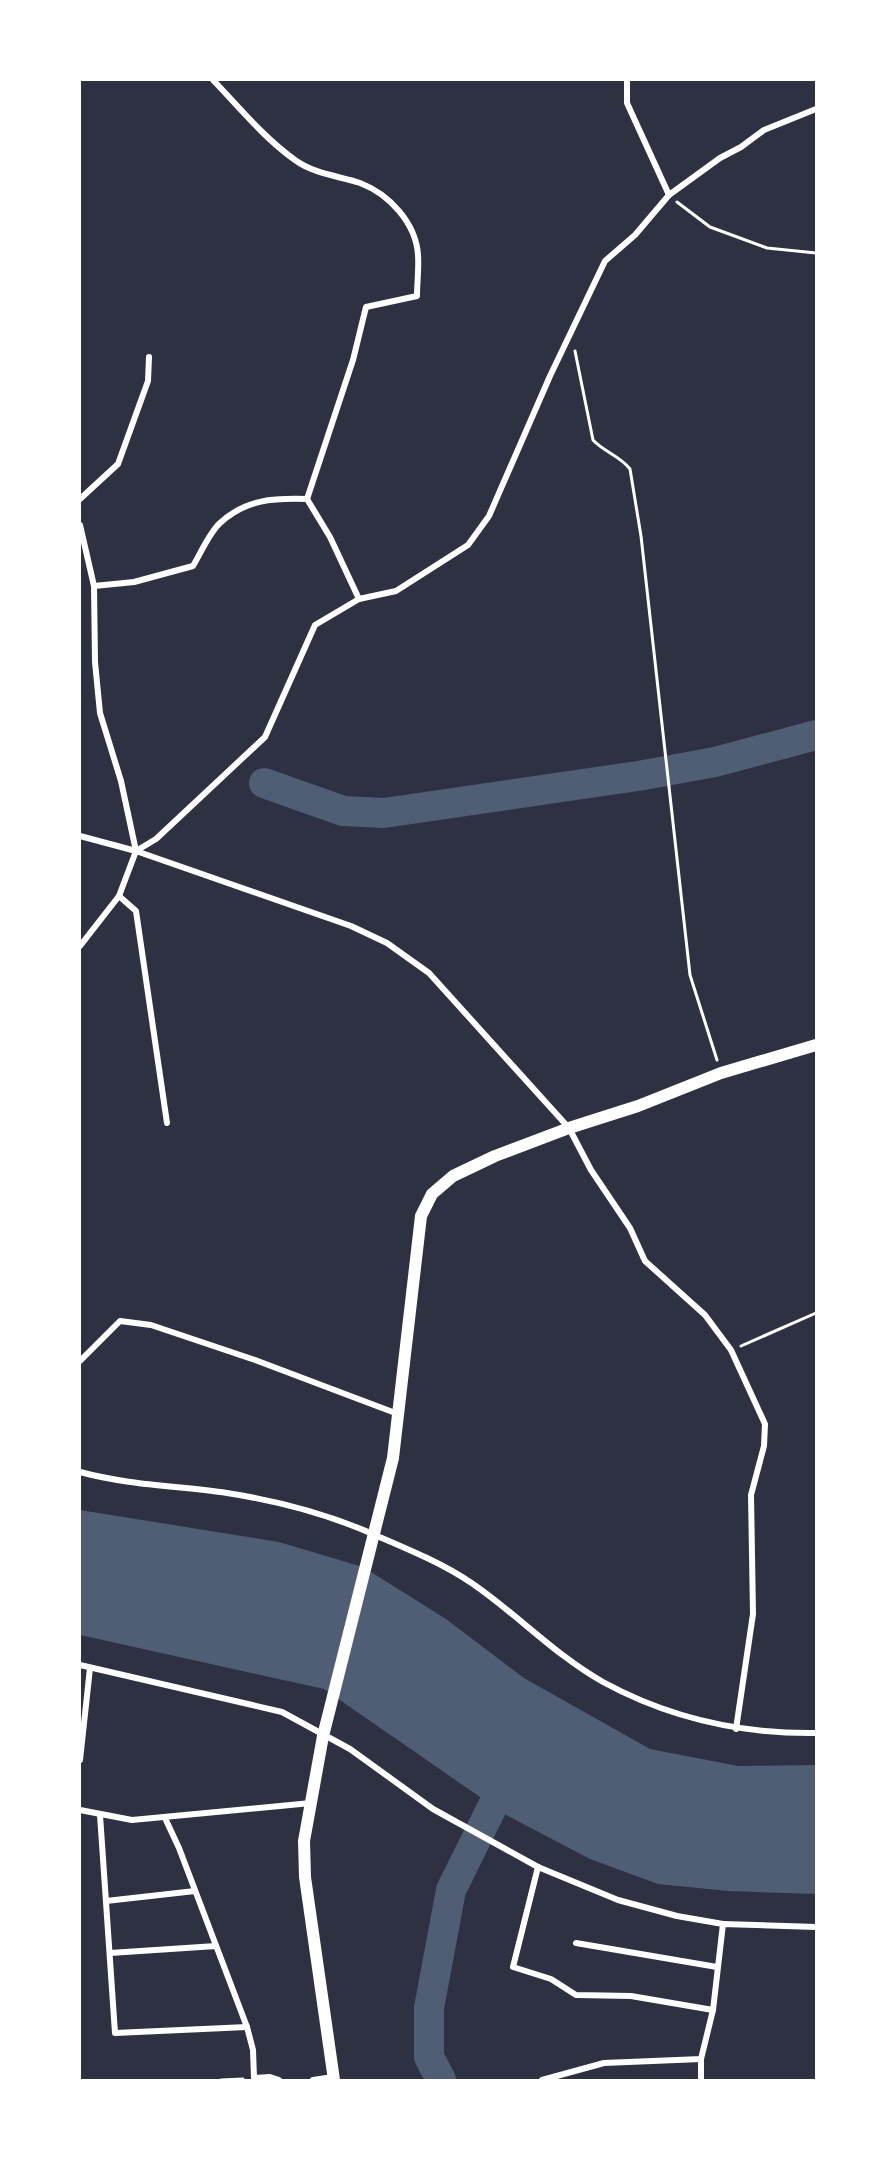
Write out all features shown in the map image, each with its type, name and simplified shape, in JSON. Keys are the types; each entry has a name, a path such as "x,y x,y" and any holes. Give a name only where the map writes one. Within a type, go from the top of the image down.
{"main road":[{"path":"334,2079 305,1877 304,1841 323,1736 393,1458 421,1216 432,1194 453,1176 569,1128 638,1106 721,1073 816,1045"}],"street":[{"path":"213,80 268,137 297,162 323,173 361,184 383,195 411,228 418,253 417,296 366,307 353,360 307,499 330,537 359,599"},
{"path":"627,80 627,103 669,195"},
{"path":"136,851 156,839 265,737 315,625 359,599 396,591 468,545 489,516 605,261 635,235 669,195 720,158 741,147 764,130 816,109"},
{"path":"80,498 118,464 148,381 149,357"},
{"path":"94,586 134,582 193,566 219,524 239,509 270,498 307,499"},
{"path":"80,525 94,586 95,662 100,713 122,781 136,851 119,896 80,946"},
{"path":"80,836 136,851 351,926 387,943 429,973 569,1128 591,1170 630,1228 645,1261 705,1314 731,1350 765,1424 764,1446 751,1495 753,1614 736,1729"},
{"path":"119,896 136,911 167,1123"},
{"path":"80,1361 120,1321 151,1325 255,1359 398,1414"},
{"path":"80,1472 147,1485 228,1494 303,1508 472,1583 557,1652 603,1682 667,1711 736,1729 777,1733 816,1733"},
{"path":"80,1665 282,1712 350,1749 433,1809 538,1867 618,1900 677,1916 723,1924 816,1927"},
{"path":"80,1760 90,1668"},
{"path":"80,1810 132,1820 311,1803"},
{"path":"100,1815 115,2033 247,2027"},
{"path":"165,1818 247,2027 253,2050 254,2078 270,2077 279,2080"},
{"path":"538,1867 513,1967 551,1979 576,1995 631,1996 713,2010"},
{"path":"106,1901 195,1891"},
{"path":"701,2080 701,2059 713,2010 723,1924"},
{"path":"576,1943 717,1967"},
{"path":"110,1953 216,1946"},
{"path":"542,2080 604,2063 701,2059"},
{"path":"313,2080 334,2079"}],"path":[{"path":"669,195 710,227 767,248 816,253"},
{"path":"571,334 593,440 601,449 624,461 630,469 647,581 690,975 721,1073"},
{"path":"731,1350 816,1313"},
{"path":"220,2080 254,2078"}],"water":[{"path":"80,1510 279,1542 363,1567 446,1619 524,1678 650,1749 738,1766 816,1765 816,1894 728,1891 658,1884 590,1859 506,1815 324,1689 80,1635"}],"waterway":[{"path":"264,783 343,811 384,813 638,776 715,762 816,735"},
{"path":"441,2080 429,2057 429,2008 451,1890 511,1769"}]}
